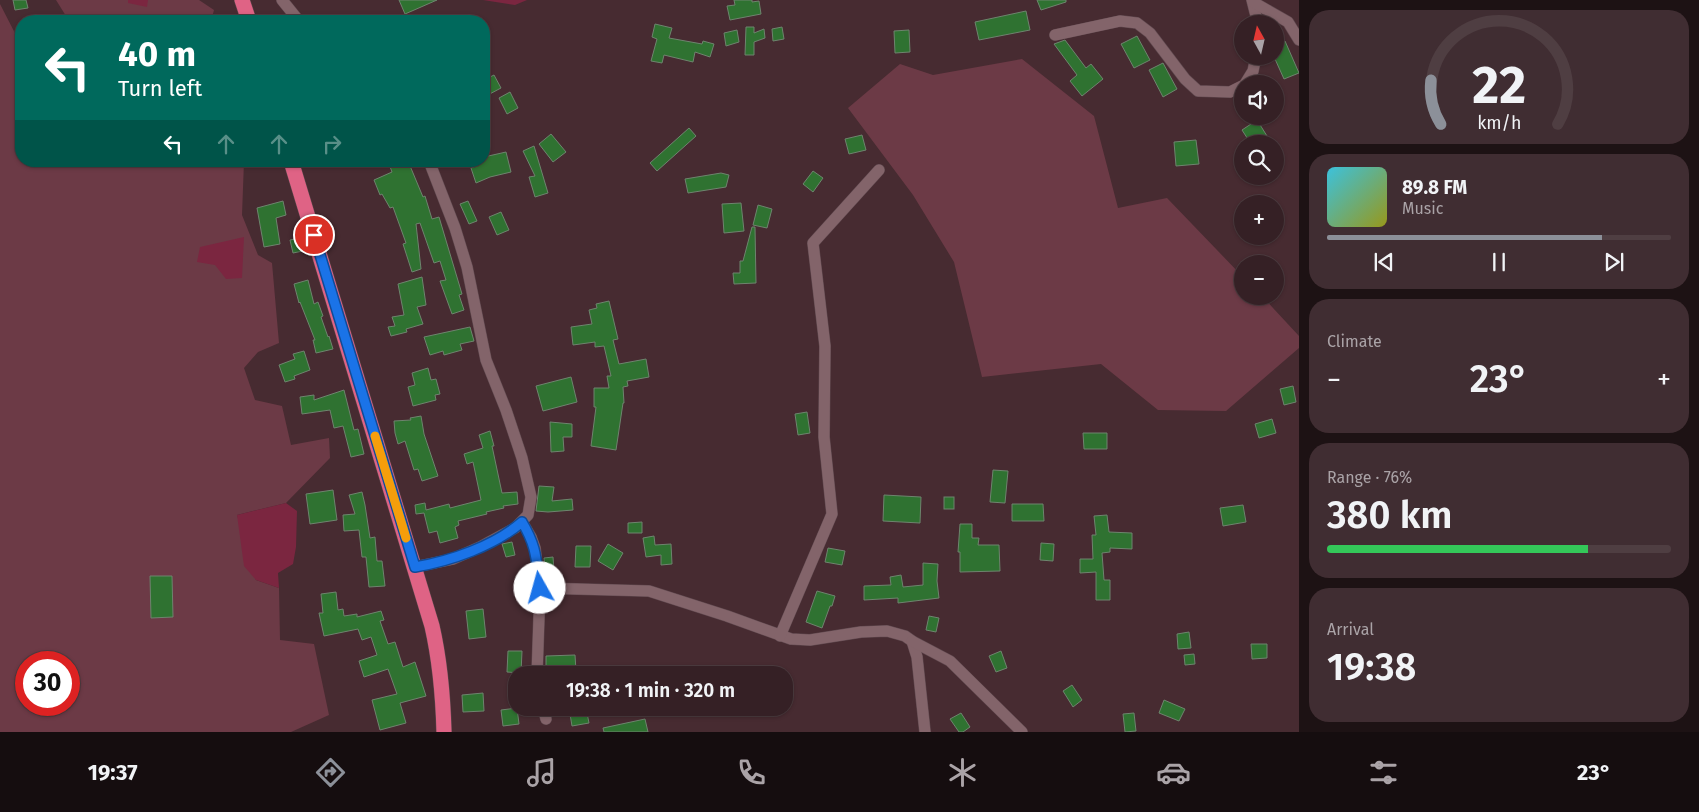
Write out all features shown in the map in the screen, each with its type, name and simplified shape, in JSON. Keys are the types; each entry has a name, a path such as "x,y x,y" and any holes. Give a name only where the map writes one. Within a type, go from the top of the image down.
{"highway":[{"path":"242,0 247,15"},
{"path":"293,167 432,626 443,690 444,732"}],"street":[{"path":"282,0 294,15"},
{"path":"1252,1 1256,15"},
{"path":"1252,1 1288,22 1299,40"},
{"path":"1055,35 1120,21 1137,24 1150,33 1185,79 1198,91 1230,92 1234,90"},
{"path":"415,567 453,559 497,538 522,522 528,515 530,508 530,486 506,410 486,360 468,267 431,167"},
{"path":"780,636 832,514 824,437 825,346 813,243 879,170"},
{"path":"522,522 535,548 540,588 536,666"},
{"path":"540,588 649,591 791,639 810,640 861,632 887,631 904,636 950,661 1022,732"},
{"path":"912,641 917,656 925,732"}],"shaded area":[{"path":"56,0 199,0 214,10 213,15 65,15"},
{"path":"128,0 148,0 147,7 128,3"},
{"path":"483,0 527,0 515,5"},
{"path":"0,4 15,33 15,167 244,167 242,215 258,255 272,263 279,343 258,352 244,368 255,400 282,406 291,445 329,438 330,458 286,503 237,515 256,580 279,588 280,640 314,644 329,715 291,732 0,732"},
{"path":"1022,59 1094,116 1118,208 1167,198 1234,268 1234,305 1270,305 1299,336 1299,348 1226,411 1158,410 1101,364 982,377 954,262 913,195 848,108 900,64 933,75"},
{"path":"244,237 242,278 226,279 215,265 197,262 200,247"},
{"path":"286,503 297,511 296,547 293,564 278,573 279,588 256,580 244,566 237,515"}],"building":[{"path":"13,0 26,0 28,8 15,10"},
{"path":"399,0 437,0 405,14"},
{"path":"734,0 759,1 761,14 730,20 727,6 735,5"},
{"path":"1037,0 1066,0 1066,2 1041,10"},
{"path":"1026,11 1030,30 979,40 975,22"},
{"path":"655,24 672,28 669,38 702,44 703,41 714,44 710,57 695,52 693,62 664,55 662,63 651,61 657,39 652,37"},
{"path":"746,27 754,27 754,33 764,29 765,38 754,42 754,55 745,55"},
{"path":"782,27 784,39 773,41 772,29"},
{"path":"737,30 739,42 726,46 724,33"},
{"path":"909,30 910,52 895,53 894,31"},
{"path":"1137,36 1150,60 1134,68 1121,44"},
{"path":"1065,40 1086,68 1091,64 1103,79 1082,96 1070,81 1077,75 1054,44"},
{"path":"1284,42 1299,73 1284,79 1284,75 1282,75 1278,65 1284,65"},
{"path":"1163,63 1177,89 1163,97 1149,70"},
{"path":"494,75 501,88 490,94 490,77"},
{"path":"510,92 518,108 507,114 499,98"},
{"path":"1250,125 1260,125 1266,135 1245,135 1242,130"},
{"path":"689,128 696,136 657,171 650,163"},
{"path":"551,134 566,152 553,162 539,144"},
{"path":"862,135 866,150 849,154 845,139"},
{"path":"1196,140 1199,164 1176,166 1174,142"},
{"path":"534,146 548,193 535,197 529,177 535,176 523,151"},
{"path":"506,152 511,172 490,177 476,183 471,168 490,167 490,156"},
{"path":"390,167 410,167 423,197 425,196 432,219 439,217 462,294 459,295 464,310 452,314 440,281 446,280 440,261 434,263 420,223 416,224 421,269 412,272 403,244 406,243 393,207 390,208 382,194 380,195 374,180 392,172"},
{"path":"813,171 823,178 813,192 803,184"},
{"path":"721,173 729,175 726,187 688,193 685,179"},
{"path":"283,201 286,215 276,218 280,244 264,247 257,208"},
{"path":"468,201 477,221 469,224 460,204"},
{"path":"741,203 744,231 724,233 722,204"},
{"path":"758,205 772,209 767,228 753,225"},
{"path":"501,212 509,230 497,235 489,217"},
{"path":"752,227 755,227 756,283 734,284 733,273 740,273 740,261 743,261"},
{"path":"300,238 303,251 293,253 290,240"},
{"path":"422,277 426,305 417,307 423,324 406,329 407,332 391,336 388,327 395,326 392,317 404,315 398,284"},
{"path":"308,280 314,304 318,302 323,316 321,317 333,349 316,353 313,340 315,340 299,303 294,284"},
{"path":"609,301 618,339 613,340 619,364 646,359 649,377 627,381 628,386 623,387 624,403 616,450 591,446 596,407 594,407 594,388 609,388 607,376 611,376 604,346 595,347 595,342 573,345 571,327 592,324 589,310 597,308 596,304"},
{"path":"470,327 474,341 460,344 462,350 444,355 443,351 430,355 424,337"},
{"path":"304,351 310,370 294,376 295,379 285,382 279,365 295,359 293,354"},
{"path":"428,368 431,380 436,379 440,394 435,395 436,400 413,406 408,387 415,385 412,373"},
{"path":"571,377 577,402 543,411 536,386"},
{"path":"1293,386 1296,402 1284,405 1280,389"},
{"path":"344,390 354,430 358,429 364,454 351,457 343,426 334,428 330,410 302,414 300,397 314,395 314,400"},
{"path":"807,412 810,433 798,435 795,414"},
{"path":"421,416 424,434 438,476 422,481 418,469 414,470 405,441 398,444 394,421 411,420 410,418"},
{"path":"1272,419 1276,433 1259,438 1255,424"},
{"path":"550,422 572,424 572,437 563,437 564,451 551,452"},
{"path":"490,431 502,493 517,492 518,504 503,506 504,508 486,512 487,514 458,521 459,525 455,527 458,538 440,543 437,531 429,533 424,513 416,514 415,505 425,503 426,510 449,504 450,508 481,500 473,462 467,464 464,454 483,448 479,435"},
{"path":"1083,433 1107,433 1107,449 1084,449"},
{"path":"993,470 1008,471 1005,503 990,502"},
{"path":"539,486 554,487 552,501 572,499 573,510 536,511"},
{"path":"333,490 337,520 310,524 306,494"},
{"path":"362,492 370,538 375,537 377,561 382,561 385,586 369,587 366,557 362,557 359,530 344,531 343,515 355,514 349,495"},
{"path":"884,495 921,497 920,523 883,521"},
{"path":"944,497 954,497 954,509 944,509"},
{"path":"1012,504 1043,504 1044,521 1012,521"},
{"path":"1243,505 1246,522 1223,526 1220,508"},
{"path":"1107,515 1109,532 1132,533 1132,549 1110,548 1110,552 1102,553 1104,580 1110,580 1110,600 1096,600 1096,572 1080,573 1080,559 1093,559 1092,535 1096,535 1094,516"},
{"path":"642,522 642,533 628,533 628,523"},
{"path":"960,524 972,524 972,538 979,538 978,545 999,545 1000,571 960,572 960,552 958,552"},
{"path":"654,536 655,545 671,544 672,564 661,565 661,555 646,557 643,538"},
{"path":"512,542 515,555 506,557 502,544"},
{"path":"1041,543 1054,544 1053,561 1040,560"},
{"path":"608,544 623,553 613,570 598,561"},
{"path":"576,546 591,546 590,567 575,567"},
{"path":"828,548 845,551 842,565 825,562"},
{"path":"553,557 554,570 545,570 544,558"},
{"path":"923,563 938,564 939,598 898,603 898,598 864,600 864,586 891,585 890,577 901,575 903,587 923,585"},
{"path":"150,576 172,576 173,617 151,618"},
{"path":"817,591 835,596 822,628 806,622"},
{"path":"336,592 338,610 343,609 344,616 357,614 357,617 381,611 384,620 380,621 388,644 395,642 403,667 415,662 426,696 400,703 406,723 380,730 372,700 397,694 388,669 364,677 359,661 377,655 371,637 362,640 358,629 324,636 319,613 323,613 321,594"},
{"path":"483,609 486,637 469,639 466,611"},
{"path":"929,616 939,618 936,632 926,630"},
{"path":"1189,632 1191,648 1178,649 1177,634"},
{"path":"1251,644 1267,644 1267,658 1252,659"},
{"path":"508,651 522,651 521,666 508,666 507,672"},
{"path":"1001,651 1007,668 996,672 989,656"},
{"path":"1194,654 1195,664 1185,665 1184,655"},
{"path":"575,655 576,666 546,666 546,656"},
{"path":"1072,685 1082,700 1073,707 1063,691"},
{"path":"483,693 484,711 463,712 462,695"},
{"path":"1164,700 1185,709 1179,721 1159,713"},
{"path":"508,709 508,716 518,716 519,724 503,726 501,710"},
{"path":"961,713 970,727 963,732 959,732 950,719"},
{"path":"1134,713 1136,731 1125,732 1123,714"},
{"path":"570,716 588,716 589,723 572,726"},
{"path":"645,719 648,732 604,732 603,728"}],"slow traffic":[{"path":"375,436 406,538"}],"route":[{"path":"314,235 415,567 453,559 480,547 515,528 522,522 535,548 540,588"}]}
